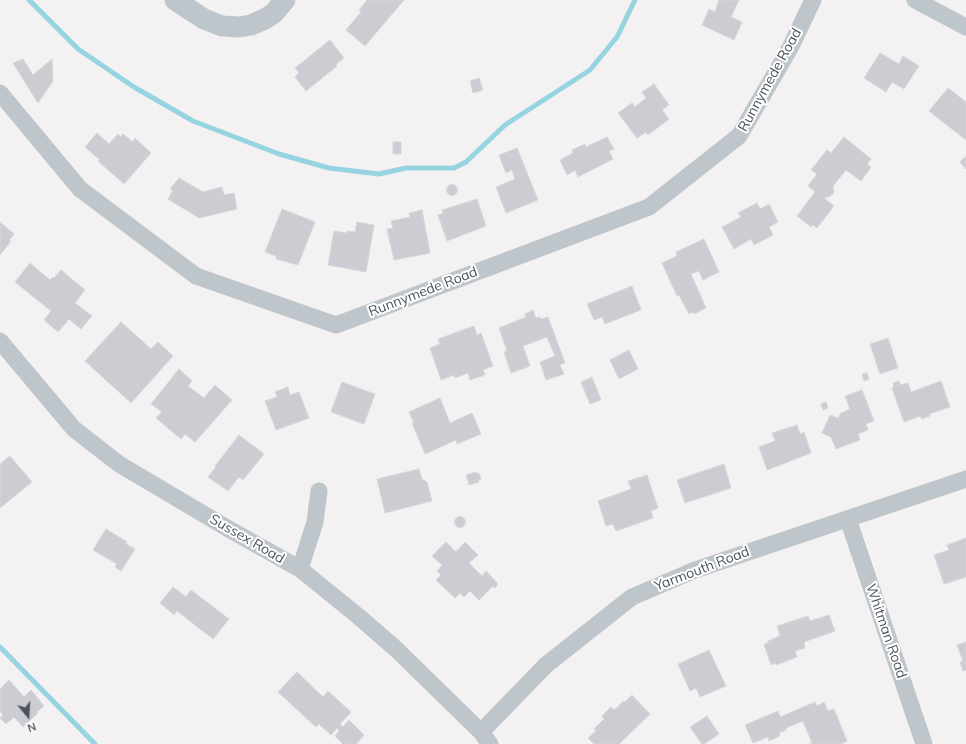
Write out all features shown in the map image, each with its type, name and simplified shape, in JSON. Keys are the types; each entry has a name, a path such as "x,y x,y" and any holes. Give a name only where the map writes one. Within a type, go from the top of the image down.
{"street":[{"path":"175,0 204,19 222,26 240,27 252,25 264,19 274,13 285,0"},
{"name":"Runnymede Road","path":"0,93 80,189 196,276 336,325 649,207 739,136 790,48 813,0"},
{"path":"915,0 966,27"},
{"name":"Sussex Road","path":"0,341 74,429 113,460 227,528 300,569 396,649 486,738"},
{"name":"Yarmouth Road","path":"486,738 546,665 632,597 695,570 966,479"},
{"path":"300,569 315,522 319,491"},
{"name":"Whitman Road","path":"848,519 924,744"}],"building":[{"path":"367,0 404,0 365,46 346,30 361,12 359,10"},
{"path":"719,0 739,0 731,17 742,22 734,40 702,25 709,9 715,12"},
{"path":"330,40 344,58 336,64 337,66 306,91 295,77 299,73 295,68"},
{"path":"880,53 899,64 903,56 919,66 904,89 892,82 886,92 864,78"},
{"path":"23,59 33,75 52,59 53,81 38,103 13,63"},
{"path":"479,78 483,90 473,93 470,81"},
{"path":"654,84 669,105 662,110 669,119 648,135 646,132 637,138 618,113 632,103 635,107 646,98 642,92"},
{"path":"948,88 966,102 966,140 929,111"},
{"path":"97,133 109,144 118,134 121,137 123,134 133,142 135,138 151,153 124,184 98,161 100,160 85,147"},
{"path":"607,137 614,149 609,151 613,159 578,177 575,170 567,175 560,160 573,153 572,150 585,144 586,147"},
{"path":"844,137 871,159 867,164 871,167 861,181 846,170 833,186 833,194 824,198 834,206 817,228 813,225 811,227 797,216 815,192 808,186 817,174 811,170 827,150 831,153"},
{"path":"393,142 401,142 401,154 393,154"},
{"path":"517,148 538,200 506,213 496,187 515,179 512,170 506,173 499,155"},
{"path":"966,156 966,169 960,162"},
{"path":"179,178 203,192 222,187 224,195 234,193 237,209 199,218 168,199 173,190 170,189"},
{"path":"450,185 454,185 456,186 456,194 450,195 447,192 447,188"},
{"path":"477,199 486,226 447,241 438,215 443,213 442,210"},
{"path":"757,203 760,209 769,204 778,222 769,227 773,235 754,245 751,239 734,249 722,227 741,217 738,213"},
{"path":"282,209 315,222 298,265 276,259 276,256 265,252"},
{"path":"422,210 430,253 394,260 387,229 393,228 391,221 410,217 409,213"},
{"path":"0,222 14,234 9,240 11,241 0,255"},
{"path":"357,222 374,225 366,272 328,265 334,231 347,233 347,231 355,232"},
{"path":"704,239 719,272 703,280 699,271 691,274 706,308 694,314 693,312 689,314 679,295 677,296 662,263 677,256 676,252"},
{"path":"30,263 50,280 53,277 54,278 61,270 85,290 75,303 92,316 81,329 69,319 58,332 44,320 51,311 15,282"},
{"path":"632,286 641,310 605,324 602,317 594,320 587,304"},
{"path":"533,310 536,318 540,317 541,319 548,317 565,363 560,365 564,374 546,380 540,362 555,356 547,337 523,346 530,366 511,373 504,352 507,351 499,328 526,317 525,314"},
{"path":"121,322 151,349 158,342 173,356 131,403 85,361"},
{"path":"474,326 477,335 481,333 493,366 483,370 485,375 470,380 468,373 455,378 454,375 441,380 430,348 440,344 438,339"},
{"path":"888,338 898,368 880,374 870,344"},
{"path":"629,350 638,369 619,379 610,360"},
{"path":"179,369 192,381 188,386 204,398 215,385 232,400 195,442 185,434 181,439 156,418 162,412 151,404"},
{"path":"867,373 869,379 864,381 862,374"},
{"path":"592,377 601,400 590,404 581,382"},
{"path":"899,381 900,385 908,383 911,392 941,381 950,407 929,414 930,416 922,419 920,416 904,422 892,388 894,387 893,383"},
{"path":"342,382 375,394 364,424 331,412"},
{"path":"288,387 290,395 299,392 309,418 276,430 265,401 277,397 275,392"},
{"path":"862,390 874,421 866,424 868,430 858,434 860,440 836,449 831,437 822,433 830,415 838,418 841,413 850,409 845,396"},
{"path":"440,398 450,423 472,413 481,434 457,444 456,440 425,454 409,412"},
{"path":"826,402 828,408 823,410 821,404"},
{"path":"797,425 800,434 804,432 811,453 767,470 759,447 775,441 772,433"},
{"path":"239,435 264,454 243,480 239,477 228,491 208,477"},
{"path":"10,456 32,482 0,508 0,464"},
{"path":"724,464 731,488 685,503 677,480"},
{"path":"419,469 422,479 427,482 432,501 385,513 377,479"},
{"path":"476,472 477,474 479,473 481,479 478,480 479,482 469,485 466,475"},
{"path":"647,475 658,508 651,511 653,518 616,531 613,524 606,526 598,501 631,489 628,481"},
{"path":"460,516 464,518 466,522 464,526 460,528 456,526 454,522 456,518"},
{"path":"106,529 127,542 126,544 135,549 121,571 115,567 117,564 93,550"},
{"path":"966,538 966,577 944,584 934,555 949,550 947,545"},
{"path":"446,542 456,552 465,542 478,555 469,563 482,576 486,571 498,584 495,588 493,586 479,600 470,591 464,597 460,593 455,598 436,580 441,575 437,571 442,565 432,556"},
{"path":"173,587 186,597 191,590 229,619 213,639 177,611 174,615 160,603"},
{"path":"829,615 835,631 804,642 805,648 795,651 797,657 776,665 775,663 771,665 764,644 780,636 777,626 808,616 810,621"},
{"path":"966,642 966,670 963,671 960,662 963,661 957,645"},
{"path":"709,650 726,686 700,697 696,688 690,691 678,664"},
{"path":"297,672 323,697 328,691 351,712 340,724 343,727 349,720 364,735 356,744 343,744 335,736 339,731 337,728 331,735 319,724 316,727 278,692"},
{"path":"9,680 24,697 31,690 44,706 23,727 14,717 6,724 0,718 3,715 0,711 0,689"},
{"path":"632,695 650,714 619,744 594,744 588,738 596,731 594,729 604,719 602,716 611,707 614,710"},
{"path":"815,702 817,706 824,702 828,711 834,709 847,741 841,744 809,744 812,743 803,721 786,728 786,730 779,733 780,736 769,741 768,737 753,743 745,725 778,711 780,717"},
{"path":"707,716 719,734 702,744 690,727"}],"waterway":[{"path":"29,0 78,49 134,87 193,121 279,154 329,168 379,174 406,168 454,168 466,162 505,125 590,70 617,37 635,0"},
{"path":"0,647 95,744"}]}
